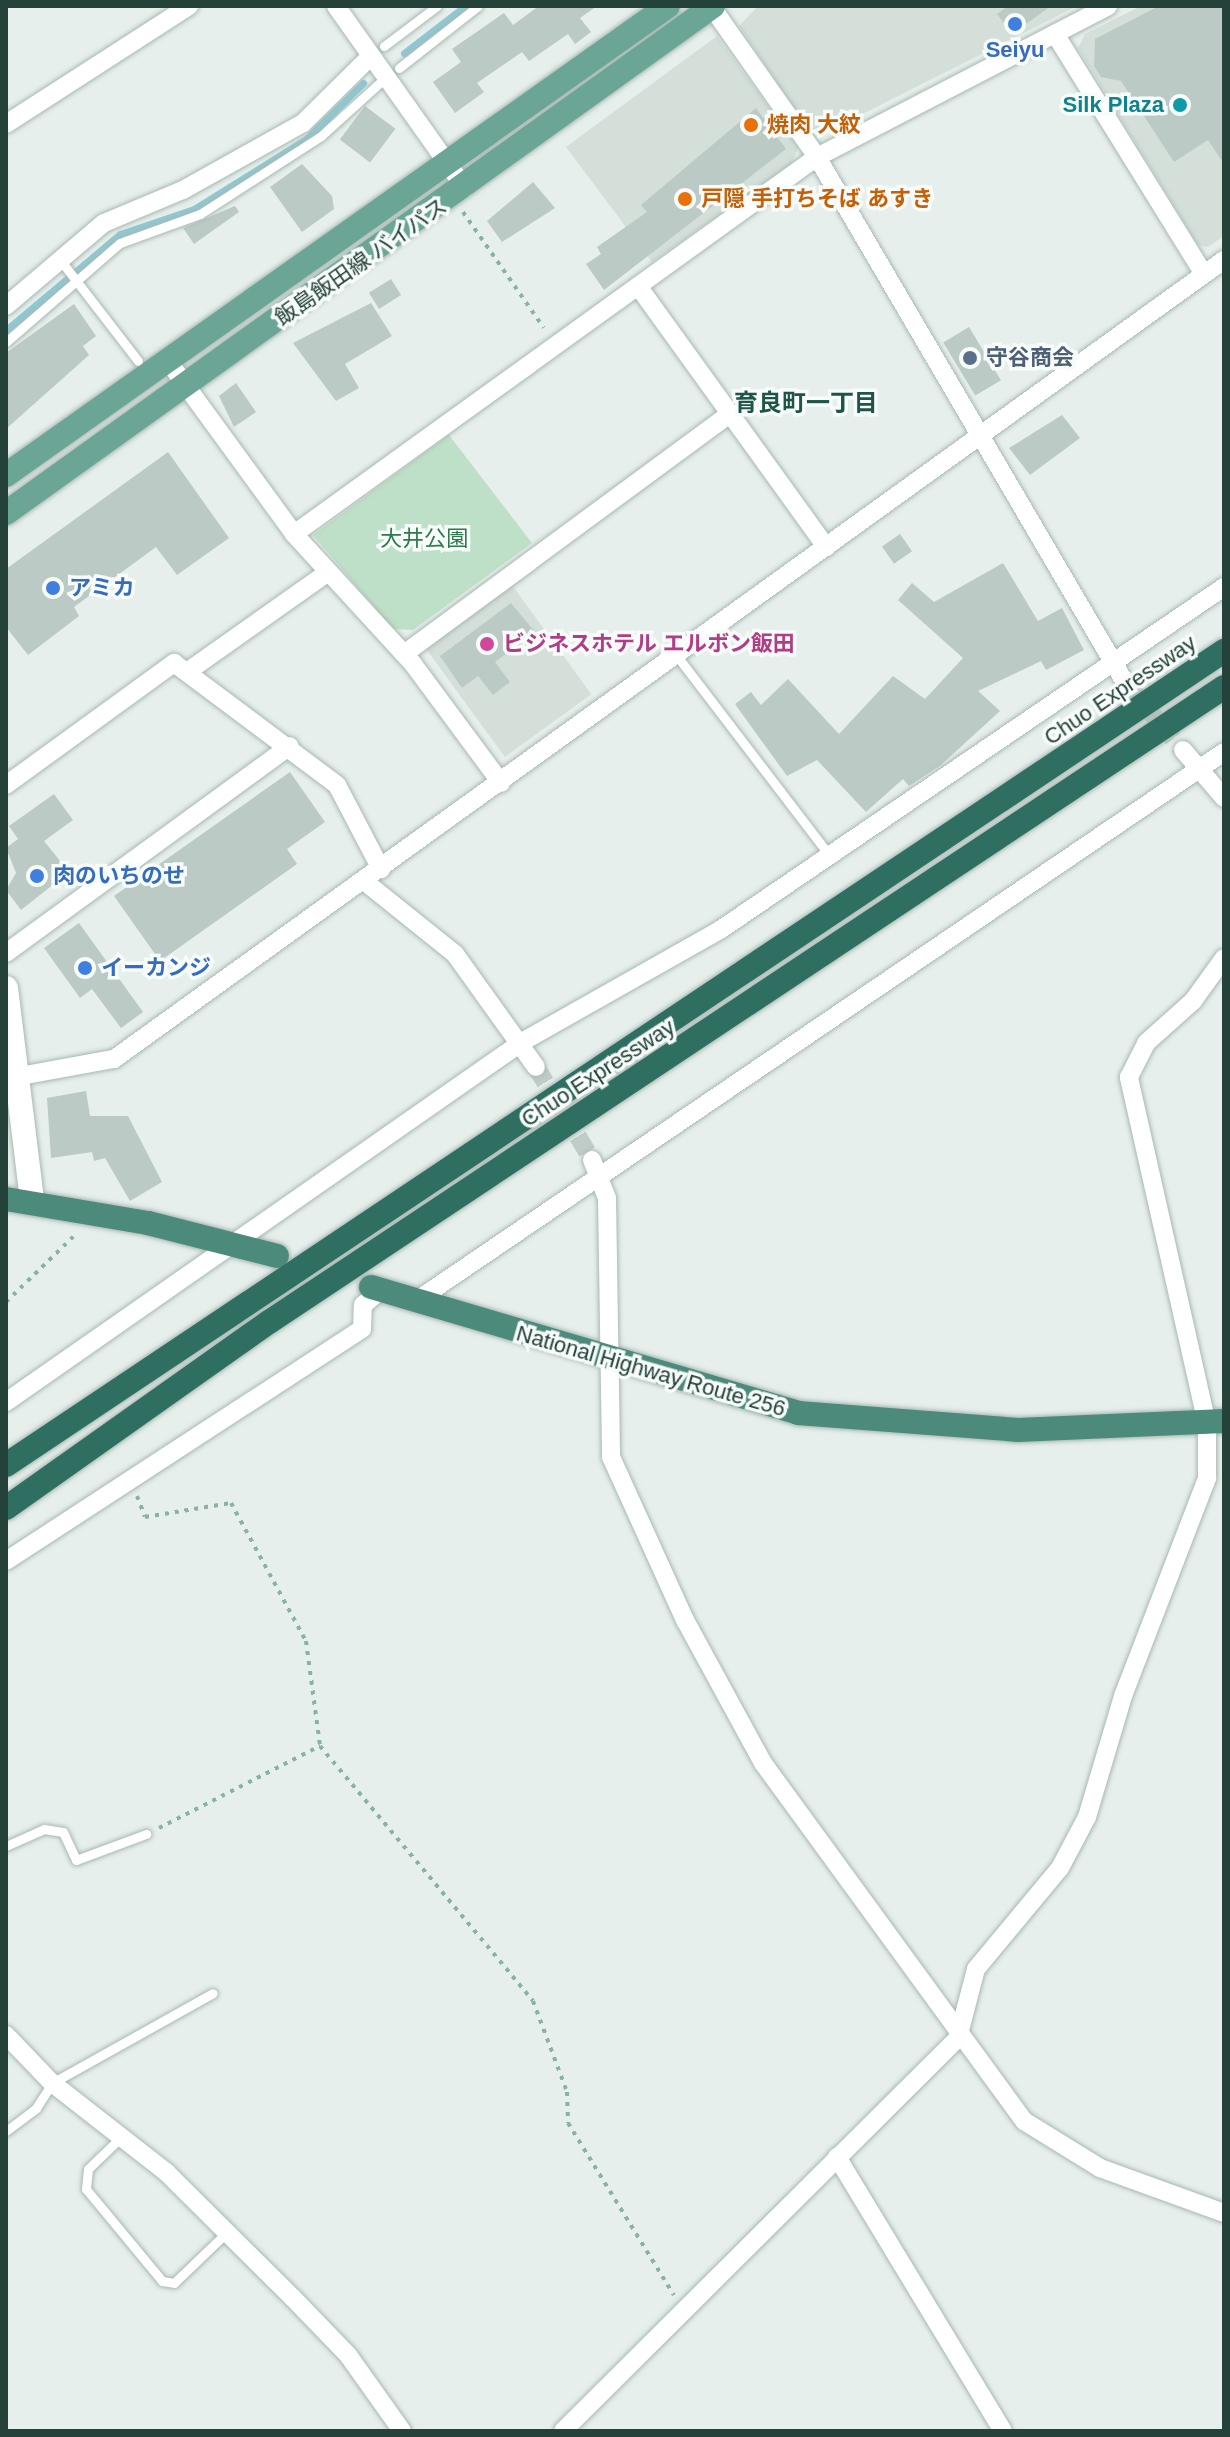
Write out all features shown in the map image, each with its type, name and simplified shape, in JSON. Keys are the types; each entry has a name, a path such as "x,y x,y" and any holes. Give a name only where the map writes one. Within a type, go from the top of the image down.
{"highway":[{"name":"Chuo Expressway","path":"6,1465 1224,651"},
{"name":"Chuo Expressway","path":"6,1508 269,1322 1224,687"},
{"path":"6,1199 96,1213 230,1241 277,1256"},
{"name":"National Highway Route 256","path":"376,1288 738,1400 873,1423 1018,1430 1215,1422"}],"main road":[{"name":"飯島飯田線 バイパス","path":"6,475 668,6"},
{"name":"飯島飯田線 バイパス","path":"6,513 465,188 712,6"}],"street":[{"path":"6,124 189,6"},
{"path":"336,6 377,51 465,188"},
{"path":"712,6 817,157 979,439 1126,684"},
{"path":"294,534 817,157 1108,6"},
{"path":"1055,34 1204,274"},
{"path":"6,306 74,273 104,223 183,190 303,123 377,51"},
{"path":"20,1076 114,1059 1224,260"},
{"path":"638,286 826,547"},
{"path":"168,361 294,534 404,654 501,783"},
{"path":"404,654 730,414"},
{"path":"187,672 328,572"},
{"path":"6,1402 230,1241 522,1042 720,930 1113,666 1224,587"},
{"path":"6,785 174,663 290,746 337,785 381,869"},
{"path":"6,953 290,746"},
{"path":"1183,750 1224,798"},
{"path":"416,1301 1224,752"},
{"path":"364,881 455,954 522,1042 536,1067"},
{"path":"563,2431 958,2038 976,1969 1060,1868 1087,1817 1123,1696 1207,1478 1215,1422 1129,1077 1146,1043 1193,1001 1224,958"},
{"path":"6,988 20,1076 32,1201"},
{"path":"592,1160 607,1198 611,1457 685,1620 763,1763 815,1827 958,2038 1024,2121 1100,2168 1224,2213"},
{"path":"6,1561 132,1483 362,1329 363,1305 376,1288"},
{"path":"6,2035 52,2083 121,2137 227,2232 348,2355 402,2431"},
{"path":"837,2157 1003,2431"}],"lane":[{"path":"377,51 437,6"},
{"path":"6,342 74,273 142,229 200,214 321,136 392,73 478,6"},
{"path":"74,273 138,361"},
{"path":"677,656 830,856"},
{"path":"6,1846 44,1829 63,1832 76,1860 146,1834"},
{"path":"6,2131 36,2108 52,2083 213,1993"},
{"path":"121,2137 88,2169 86,2189 162,2281 174,2283 227,2232"}],"path":[{"path":"463,212 555,343"},
{"path":"6,1302 96,1213"},
{"path":"132,1483 145,1517 231,1503 306,1641 320,1746 533,2001 567,2092 568,2123 684,2310"},
{"path":"146,1834 320,1746"}],"shaded area":[{"path":"758,6 1077,6 821,135 808,128 739,26"},
{"name":"Silk Plaza","path":"1141,6 1224,6 1224,236 1208,247 1198,245 1078,48 1085,34"},
{"path":"717,36 798,148 792,163 652,262 566,147"},
{"path":"512,585 591,694 505,757 425,648"}],"green space":[{"name":"大井公園","path":"449,435 532,543 413,630 393,629 313,535"}],"building":[{"path":"539,6 597,6 580,18 591,32 575,44 568,34 529,61 522,52 477,83 484,92 455,113 433,82 461,62 452,49 504,13 513,25"},
{"name":"Seiyu","path":"1008,6 1051,6 1012,34 997,14"},
{"name":"Silk Plaza","path":"1159,6 1224,6 1224,164 1208,140 1174,162 1121,81 1101,77 1094,66 1095,39"},
{"path":"365,106 395,129 370,162 340,140"},
{"path":"756,108 786,149 604,290 586,264 601,254 597,247 647,212 641,205"},
{"path":"302,164 332,196 334,209 302,232 270,187"},
{"path":"533,182 555,208 502,242 487,221"},
{"path":"235,206 239,212 194,244 183,228"},
{"path":"391,279 401,295 379,309 369,293"},
{"path":"371,303 392,336 345,364 359,388 336,401 293,343"},
{"path":"74,304 96,336 83,346 89,355 6,429 6,353"},
{"name":"守谷商会","path":"969,327 1001,380 975,396 943,342"},
{"path":"236,383 256,412 234,427 219,396"},
{"path":"1062,415 1080,438 1030,475 1009,448"},
{"path":"168,452 229,538 177,575 156,547 74,607 79,616 28,655 6,627 6,569"},
{"path":"900,534 912,551 894,564 882,547"},
{"path":"1003,563 1038,621 1062,608 1084,650 1046,670 1041,661 978,691 1000,711 941,765 909,786 903,779 866,812 817,760 787,776 735,704 751,692 761,705 788,679 839,734 893,676 925,699 963,658 898,600 912,583 934,602"},
{"name":"ビジネスホテル エルボン飯田","path":"511,603 535,632 495,662 510,682 493,695 478,676 462,688 440,656"},
{"path":"290,772 325,822 287,849 297,864 160,961 114,896"},
{"path":"54,794 73,820 44,841 69,872 21,910 6,890 16,873 6,848 18,839 9,826"},
{"name":"イーカンジ","path":"79,923 143,1012 121,1028 92,989 80,998 44,948"},
{"path":"86,1091 90,1116 128,1116 162,1182 130,1201 105,1158 94,1161 92,1152 51,1158 47,1098"}],"waterway":[{"path":"404,53 465,6"},
{"path":"6,330 120,234 194,209 306,139 363,83"}],"tunnel":[{"path":"1126,684 1183,750"},
{"path":"536,1067 592,1160"}],"place":[{"name":"Seiyu","path":"1015,24"},
{"name":"Silk Plaza","path":"1180,105"},
{"name":"焼肉 大紋","path":"751,125"},
{"name":"戸隠 手打ちそば あすき","path":"685,199"},
{"name":"守谷商会","path":"970,358"},
{"name":"アミカ","path":"53,588"},
{"name":"ビジネスホテル エルボン飯田","path":"487,644"},
{"name":"肉のいちのせ","path":"37,876"},
{"name":"イーカンジ","path":"85,968"}],"district":[{"name":"育良町一丁目","path":"806,403"}]}
